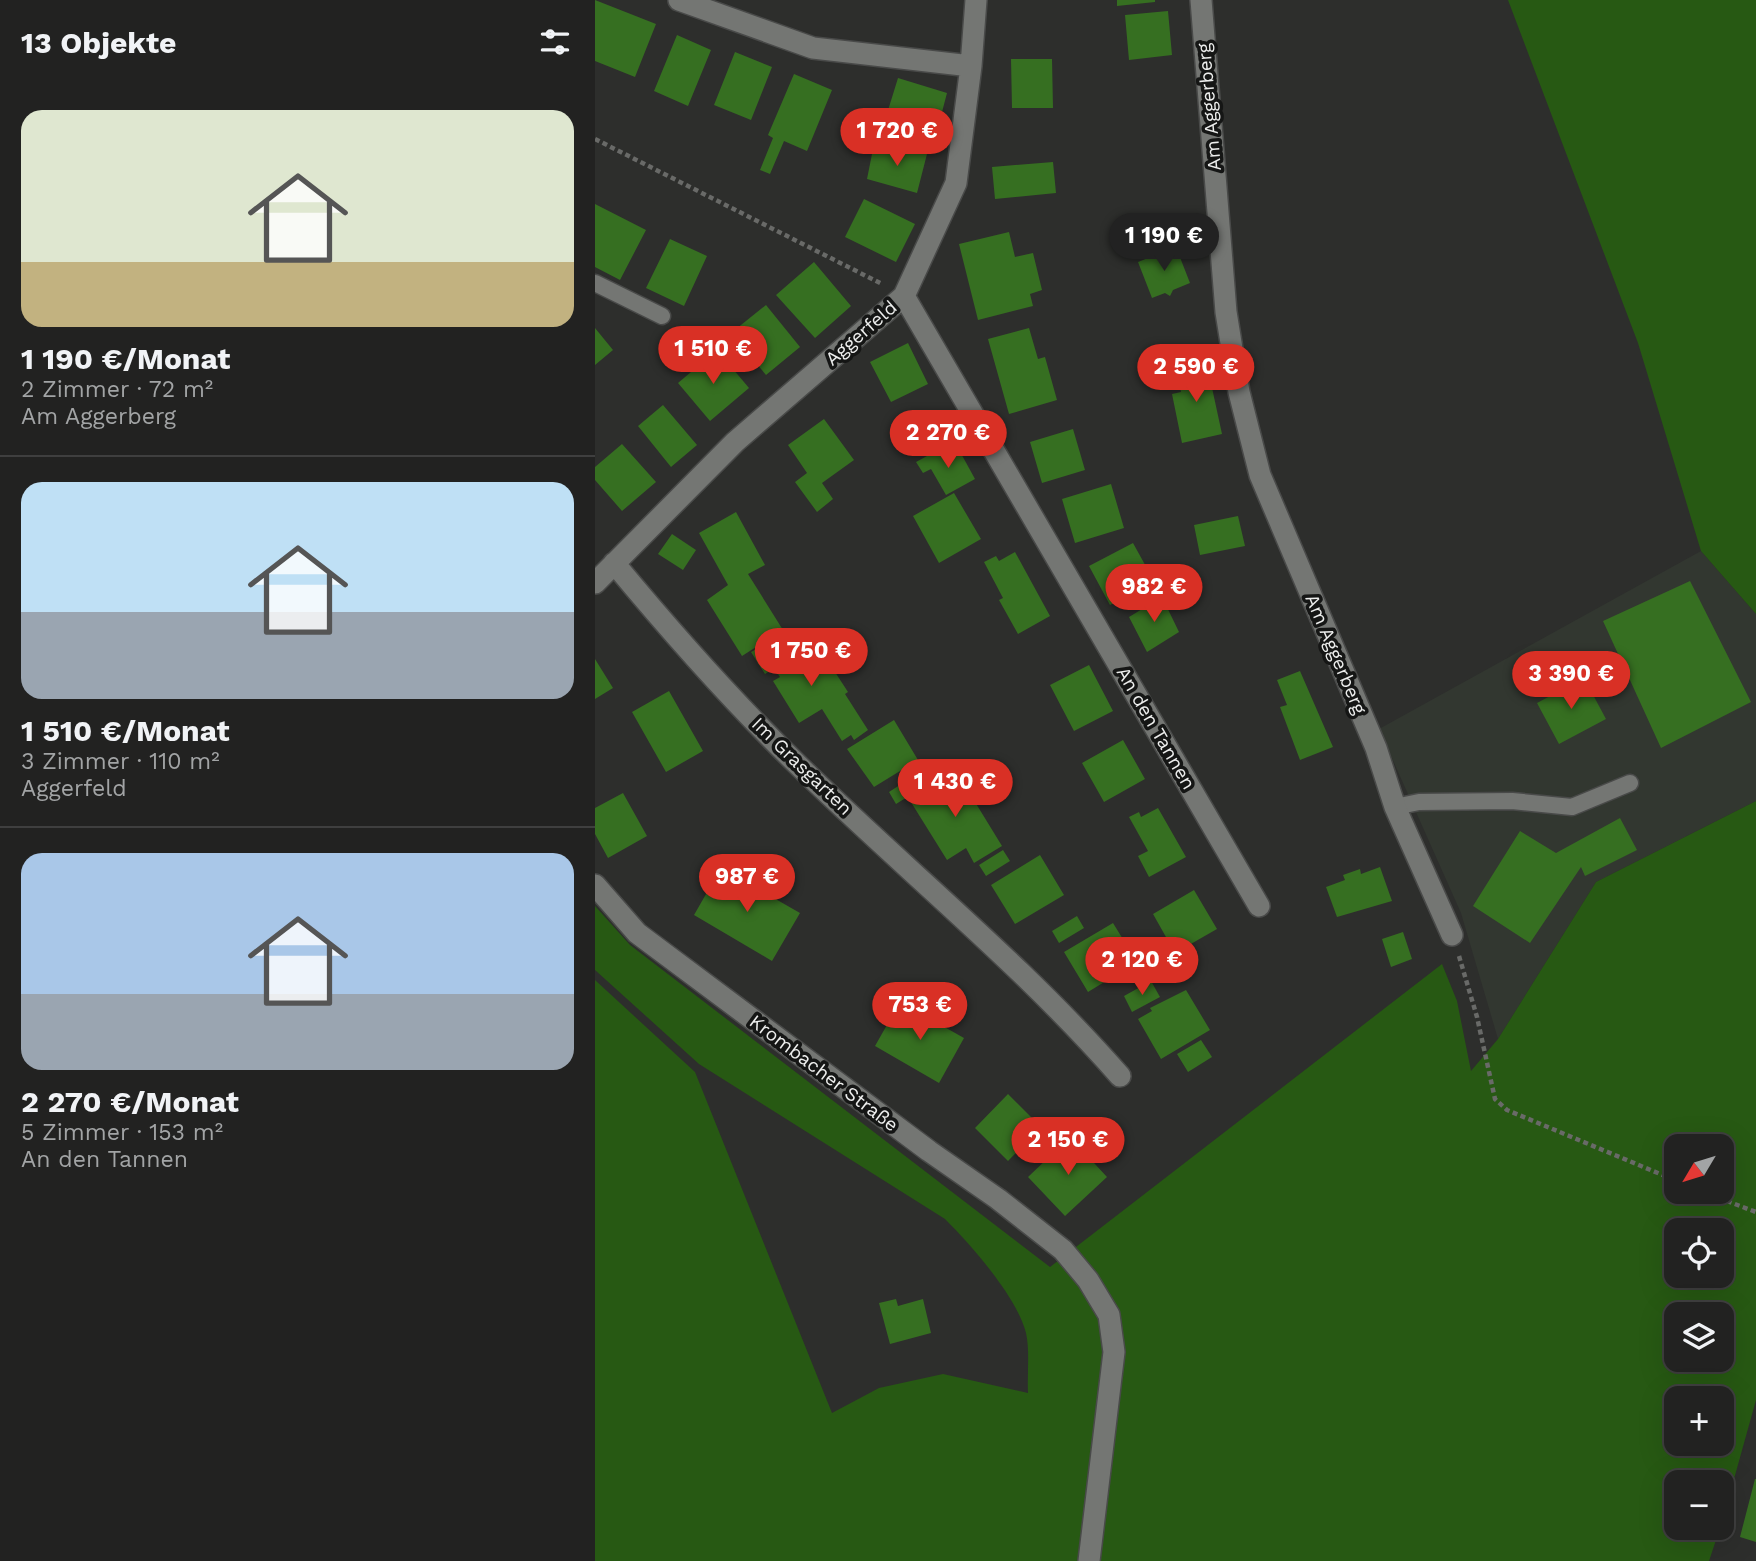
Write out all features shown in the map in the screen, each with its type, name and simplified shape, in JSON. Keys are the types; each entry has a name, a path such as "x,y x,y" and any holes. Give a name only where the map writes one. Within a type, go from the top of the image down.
{"street":[{"path":"679,0 813,48 971,66"},
{"name":"Aggerfeld","path":"595,583 735,442 905,296 956,183 971,66 976,0"},
{"name":"Am Aggerberg","path":"1201,0 1226,312 1239,392 1260,475 1376,748 1395,807 1452,935"},
{"name":"An den Tannen","path":"905,296 1259,906"},
{"name":"Im Grasgarten","path":"614,564 691,656 796,763 1069,1017 1120,1076"},
{"name":"Krombacher Straße","path":"595,885 637,933 929,1151 998,1199 1063,1250 1088,1280 1109,1315 1114,1352 1089,1561"}],"lane":[{"path":"595,284 662,316"},
{"path":"1395,807 1419,802 1512,801 1572,807 1630,783"}],"path":[{"path":"595,139 905,296"},
{"path":"1452,935 1477,1017 1495,1099 1507,1111 1664,1176"},
{"path":"1734,1204 1756,1212"}],"shaded area":[{"path":"1701,551 1756,614 1756,801 1596,882 1498,1039 1461,913 1379,729"}],"green space":[{"path":"1508,0 1756,0 1756,614 1701,551 1638,343"},
{"path":"1756,801 1756,1400 1734,1479 1734,1470 1664,1470 1664,1540 1716,1540 1709,1561 595,1561 595,980 695,1072 832,1413 879,1388 943,1374 1028,1393 1028,1355 1026,1333 1013,1304 980,1257 945,1219 699,1064 595,970 595,906 630,945 1050,1267 1442,964 1457,1001 1471,1071 1498,1039 1596,882"}],"building":[{"path":"595,0 656,24 635,77 595,61"},
{"path":"1117,0 1155,0 1155,2 1117,6"},
{"path":"1168,11 1172,55 1129,60 1125,15"},
{"path":"677,35 711,50 688,106 654,91"},
{"path":"735,52 772,67 751,120 714,105"},
{"path":"1011,59 1052,59 1053,108 1012,108"},
{"path":"794,74 832,90 807,151 784,141 770,174 760,170 773,138 768,135"},
{"path":"898,78 947,93 936,135 885,120"},
{"path":"874,144 927,154 917,193 867,179"},
{"path":"1053,162 1056,193 995,199 992,167"},
{"path":"864,199 915,224 896,262 845,237"},
{"path":"595,204 646,230 620,280 595,267"},
{"path":"1009,232 1015,257 1033,253 1042,290 1030,294 1033,306 978,320 959,244"},
{"path":"670,239 707,256 684,306 646,288"},
{"path":"1176,247 1190,283 1173,290 1170,296 1165,293 1152,298 1138,262"},
{"path":"814,262 851,306 815,338 776,295"},
{"path":"766,305 800,347 766,375 731,333"},
{"path":"595,328 613,350 595,365"},
{"path":"1029,328 1038,359 1045,357 1057,400 1009,414 988,339"},
{"path":"908,343 928,384 891,402 870,362"},
{"path":"717,350 749,388 710,421 678,383"},
{"path":"1206,360 1222,434 1182,443 1172,394 1181,392 1180,386 1185,386 1180,365"},
{"path":"663,405 697,445 671,467 638,426"},
{"path":"824,419 854,460 822,483 833,499 817,512 795,482 807,473 788,445"},
{"path":"1073,429 1085,470 1042,483 1030,442"},
{"path":"622,444 656,482 622,511 595,480 595,467"},
{"path":"958,448 975,479 946,495 931,469 923,473 916,462 938,450 942,457"},
{"path":"1111,484 1124,528 1075,543 1062,499"},
{"path":"954,493 981,539 939,563 913,516"},
{"path":"736,512 765,565 748,574 783,630 742,656 707,600 728,585 699,533"},
{"path":"1238,516 1245,546 1200,555 1194,525"},
{"path":"672,534 696,550 683,570 658,554"},
{"path":"1133,543 1154,581 1110,605 1089,566"},
{"path":"1015,552 1050,616 1018,634 999,600 1003,598 984,562 996,556 999,561"},
{"path":"1690,581 1751,702 1661,748 1603,621"},
{"path":"1162,597 1179,632 1147,652 1129,617"},
{"path":"773,640 783,658 802,646 810,659 822,652 868,730 854,740 851,735 842,741 822,709 799,723 773,681 780,677 774,668 765,674 751,652"},
{"path":"595,659 613,688 595,699"},
{"path":"1089,665 1113,711 1074,731 1050,685"},
{"path":"1300,671 1333,747 1300,760 1280,707 1287,705 1277,680"},
{"path":"1584,678 1606,719 1559,744 1537,703"},
{"path":"669,691 703,751 666,772 632,712"},
{"path":"894,720 918,760 874,787 847,749"},
{"path":"1123,740 1145,779 1104,802 1082,763"},
{"path":"956,771 1002,846 974,863 966,848 947,860 909,799"},
{"path":"909,779 917,791 896,804 889,792"},
{"path":"623,793 647,836 608,858 595,834 595,808"},
{"path":"1158,808 1186,857 1149,877 1138,856 1148,851 1129,817 1139,812 1141,817"},
{"path":"1620,818 1637,850 1585,876 1581,867 1530,943 1473,906 1520,831 1556,853"},
{"path":"1003,850 1010,861 986,876 979,865"},
{"path":"1040,855 1064,895 1015,924 991,885"},
{"path":"1380,867 1392,901 1337,917 1326,887 1345,880 1343,875 1360,869 1361,874"},
{"path":"721,868 800,913 772,961 694,915"},
{"path":"1194,890 1217,929 1175,953 1153,914"},
{"path":"1077,916 1084,928 1059,943 1052,931"},
{"path":"1113,923 1137,962 1088,992 1064,952"},
{"path":"1403,932 1412,959 1391,967 1382,939"},
{"path":"1151,981 1160,997 1132,1012 1124,996"},
{"path":"1186,990 1210,1030 1161,1059 1138,1019 1152,1011 1150,1008"},
{"path":"900,1002 964,1038 939,1083 875,1046"},
{"path":"1201,1040 1212,1057 1188,1072 1177,1054"},
{"path":"1008,1094 1041,1127 1008,1161 975,1128"},
{"path":"1070,1137 1107,1177 1065,1216 1028,1177"},
{"path":"896,1299 898,1306 923,1299 931,1333 890,1344 879,1303"},
{"path":"1756,1479 1756,1542 1740,1537"}]}
